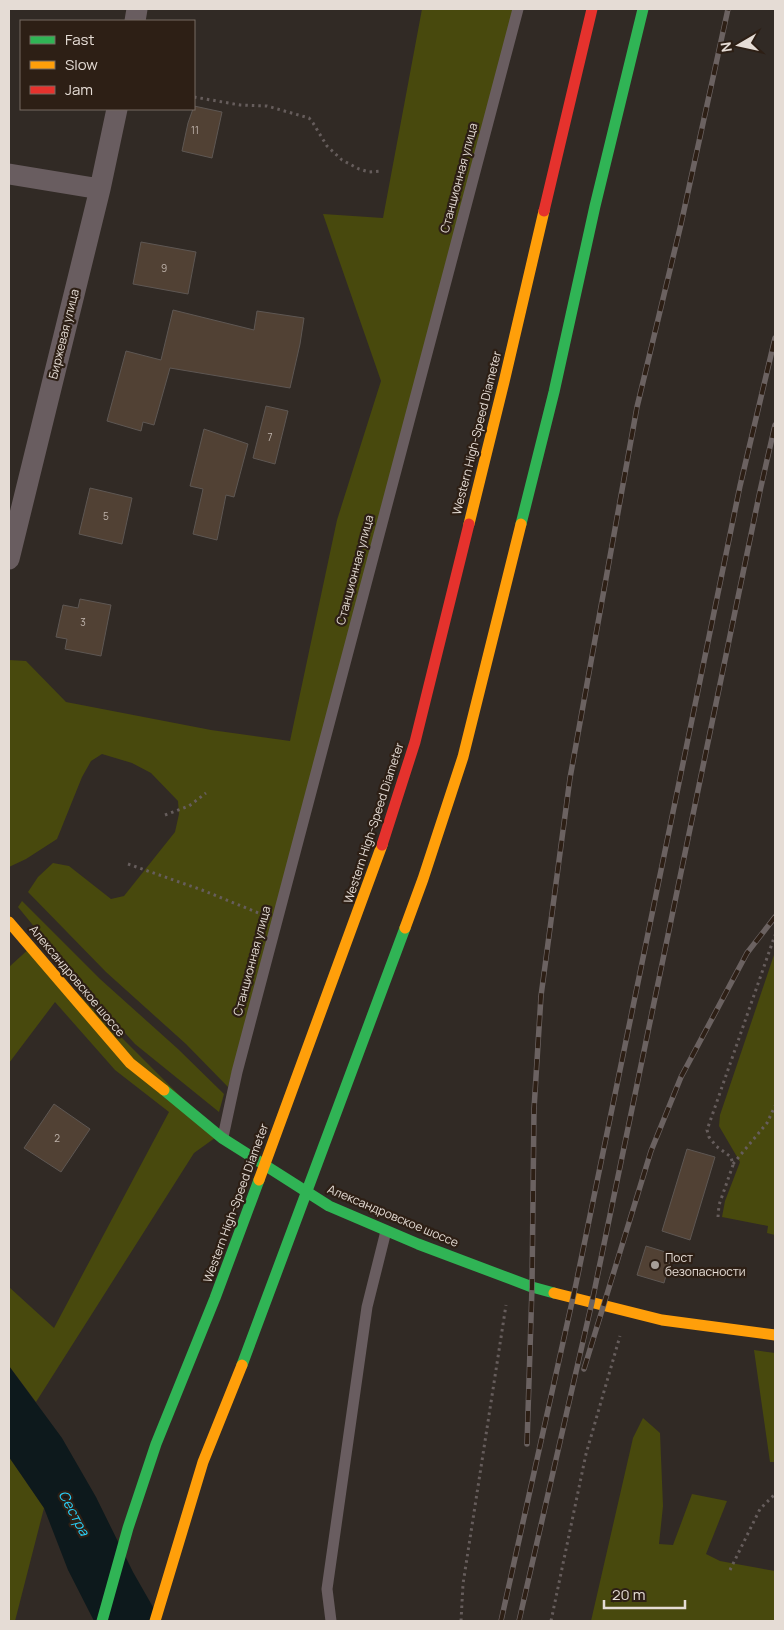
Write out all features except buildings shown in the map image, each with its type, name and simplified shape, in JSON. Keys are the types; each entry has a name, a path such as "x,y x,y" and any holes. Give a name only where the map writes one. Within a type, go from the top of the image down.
{"main road":[{"name":"Western High-Speed Diameter","path":"102,1621 128,1528 156,1444 215,1298 367,890 409,760 504,382 592,9"},
{"path":"155,1621 203,1462 260,1319 416,898 463,757 554,392 595,206 643,9"},
{"name":"Александровское шоссе","path":"9,922 130,1063 222,1138 329,1206 418,1244 532,1287 662,1320 775,1335"}],"street":[{"name":"Биржевая улица","path":"9,559 100,189 117,110"},
{"path":"9,174 100,189"}],"lane":[{"name":"Станционная улица","path":"222,1138 237,1072 518,9"},
{"path":"331,1621 327,1588 367,1307 386,1231"}],"path":[{"path":"195,97 240,105 267,106 308,118 314,123 327,146 342,160 369,172 382,171"},
{"path":"165,815 188,806 206,793"},
{"path":"128,864 202,890 277,920"},
{"path":"733,1165 730,1157 716,1146 707,1130 775,935"},
{"path":"718,1217 719,1205 733,1165 766,1123 775,1106"},
{"path":"461,1621 463,1584 509,1278"},
{"path":"552,1621 586,1454 627,1311"},
{"path":"730,1570 760,1508 775,1494"}],"shaded area":[{"path":"422,9 518,9 228,1087 186,1044 106,972 28,892 38,877 53,863 69,866 111,899 124,896 175,832 179,814 178,801 151,773 132,763 102,754 91,761 82,777 57,839 26,859 9,867 9,660 26,661 66,702 211,730 290,741 337,520 381,381 323,214 383,218"},
{"path":"22,901 100,979 178,1049 224,1094 219,1112 135,1044 87,991 18,907"},
{"path":"31,947 219,1135 194,1153 36,1402 9,1366 9,1287 54,1328 169,1112 115,1070 55,1002 9,1063 9,967"},
{"path":"775,952 775,1235 767,1233 768,1226 722,1217 725,1201 740,1162 719,1126 720,1115"},
{"path":"754,1350 775,1353 775,1462 770,1462"},
{"path":"643,1418 660,1433 663,1506 659,1544 673,1545 692,1494 727,1501 706,1554 720,1561 775,1571 775,1621 591,1621 633,1438"},
{"path":"9,1457 44,1508 15,1621 9,1621"}],"water":[{"name":"Сестра","path":"9,1366 62,1438 96,1497 133,1572 161,1621 94,1621 68,1570 44,1508 9,1457"}],"railway":[{"path":"527,1444 532,1287 534,1109 541,996 570,778 637,407 681,224 728,9"},
{"path":"501,1621 576,1284 740,486 775,338"},
{"path":"519,1621 592,1302 775,425"},
{"path":"584,1369 651,1151 681,1077 747,953 775,917"}],"traffic: fast":[{"path":"521,524 554,392 595,206 643,9"},
{"path":"242,1365 405,928"},
{"path":"164,1090 222,1138 329,1206 418,1244 532,1287 554,1293"},
{"path":"102,1621 128,1528 156,1444 215,1298 259,1180"}],"traffic: slow":[{"path":"469,524 544,211"},
{"path":"405,928 463,757 521,524"},
{"path":"259,1180 382,845"},
{"path":"9,922 130,1063 164,1090"},
{"path":"554,1293 662,1320 775,1335"},
{"path":"155,1621 203,1462 242,1365"}],"traffic: jam":[{"path":"544,211 592,9"},
{"path":"382,845 415,742 469,524"}],"place":[{"name":"Пост безопасности","path":"655,1265"}]}
